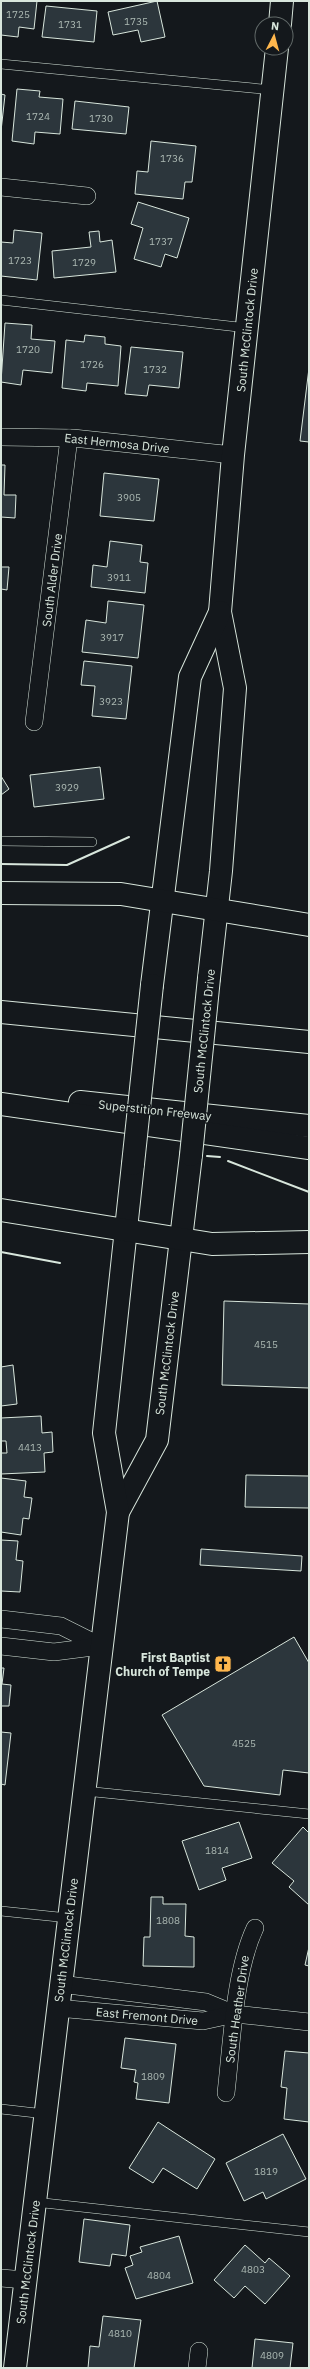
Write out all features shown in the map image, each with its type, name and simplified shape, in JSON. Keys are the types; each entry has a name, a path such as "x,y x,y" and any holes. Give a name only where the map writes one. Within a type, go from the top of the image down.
{"main road":[{"path":"281,16 282,1"},
{"name":"South McClintock Drive","path":"118,1512 157,1440 182,1238 209,978 218,909 235,688 220,612 232,455 276,56"},
{"name":"South McClintock Drive","path":"15,2368 83,1791 118,1512 104,1433 162,900 190,677 220,612"},
{"path":"1,893 121,894 309,925"},
{"path":"1,1012 309,1042"},
{"name":"Superstition Freeway","path":"1,1094 309,1126"},
{"path":"1,1104 309,1148"},
{"path":"1,1210 212,1244 309,1242"}],"street":[{"path":"1,187 87,196"},
{"name":"East Hermosa Drive","path":"1,436 69,438 232,455"},
{"name":"South Alder Drive","path":"34,722 69,438"},
{"path":"1,1619 61,1626 101,1646"},
{"path":"1,1646 54,1652 101,1646"},
{"name":"South Heather Drive","path":"226,2093 235,2014 245,1949 255,1928"},
{"name":"East Fremont Drive","path":"60,1984 206,2002 235,2014 309,2022"},
{"name":"East Fremont Drive","path":"57,2008 203,2021 235,2014"},
{"path":"1,2278 25,2280"},
{"path":"197,2368 199,2351"}],"lane":[{"path":"1,64 273,90"},
{"path":"1,300 247,328"},
{"path":"1,841 92,842"},
{"path":"83,1791 309,1814"},
{"path":"1,1911 68,1918"},
{"path":"1,2109 45,2114"},
{"path":"35,2202 309,2232"}],"building":[{"path":"1,1 37,1 34,29 19,27 18,37 1,35"},
{"path":"157,1 165,37 141,42 138,30 113,35 108,12"},
{"path":"46,6 97,11 94,42 42,37"},
{"path":"17,89 40,91 39,97 63,99 60,134 35,132 34,144 12,141"},
{"path":"1,94 5,95 1,131"},
{"path":"75,101 129,107 126,134 72,129"},
{"path":"151,141 196,146 192,182 185,182 183,199 135,194 137,171 148,172"},
{"path":"138,202 189,218 177,258 165,254 161,267 134,259 143,228 131,224"},
{"path":"14,230 42,233 37,280 1,276 1,242 13,243"},
{"path":"99,231 100,242 112,240 116,272 54,278 52,251 91,247 89,232"},
{"path":"5,323 32,325 31,339 55,341 52,373 23,370 21,385 1,382"},
{"path":"85,335 105,337 105,344 121,346 118,386 87,383 86,391 62,388 66,340 84,342"},
{"path":"131,347 183,352 179,388 149,385 147,396 125,394"},
{"path":"309,368 309,442 300,441"},
{"path":"1,465 5,465 4,495 16,495 15,518 1,517"},
{"path":"104,473 159,479 154,521 100,516"},
{"path":"110,541 142,545 140,562 148,563 145,593 91,587 93,565 107,567"},
{"path":"1,567 9,567 7,590 1,589"},
{"path":"108,601 144,605 138,658 82,652 86,620 106,623"},
{"path":"84,661 132,666 126,719 92,716 95,686 81,685"},
{"path":"100,767 104,799 34,807 30,775"},
{"path":"1,776 9,789 1,795"},
{"path":"224,1301 309,1304 309,1388 222,1385"},
{"path":"13,1365 17,1404 1,1406 1,1367"},
{"path":"41,1416 42,1433 52,1432 53,1452 44,1453 45,1472 1,1474 1,1453 7,1453 6,1441 1,1441 1,1418"},
{"path":"246,1475 309,1476 309,1508 245,1507"},
{"path":"1,1478 26,1481 24,1497 32,1498 29,1519 23,1518 21,1535 1,1532"},
{"path":"1,1540 18,1541 16,1560 23,1561 20,1592 1,1591"},
{"path":"201,1549 302,1556 301,1571 200,1565"},
{"path":"294,1637 309,1663 309,1773 283,1770 280,1795 204,1786 162,1715"},
{"path":"1,1668 4,1668 2,1684 11,1685 9,1706 1,1706"},
{"path":"1,1732 11,1733 5,1785 1,1784"},
{"path":"239,1822 252,1858 222,1868 226,1880 199,1890 182,1841"},
{"path":"303,1827 309,1833 309,1905 289,1887 294,1881 272,1863"},
{"path":"151,1897 163,1897 163,1904 186,1904 185,1936 194,1937 194,1967 143,1966 144,1937 150,1937"},
{"path":"309,1947 309,1966 305,1965"},
{"path":"125,2038 176,2044 169,2103 136,2099 138,2083 134,2082 136,2070 121,2068"},
{"path":"285,2051 309,2053 309,2122 284,2119 287,2088 281,2087"},
{"path":"158,2122 215,2159 197,2189 163,2168 153,2183 129,2168"},
{"path":"283,2134 306,2179 266,2199 263,2192 244,2201 226,2163"},
{"path":"84,2219 130,2225 126,2256 112,2254 110,2266 79,2262"},
{"path":"179,2236 193,2283 136,2299 125,2268 133,2265 130,2256 142,2252 140,2247"},
{"path":"245,2245 265,2263 269,2258 290,2276 265,2304 245,2286 234,2298 214,2280"},
{"path":"103,2316 141,2320 134,2368 88,2368 90,2346 99,2347"},
{"path":"255,2339 293,2343 290,2368 252,2368"}],"wall":[{"path":"1,864 67,865 129,837"},
{"path":"207,1156 220,1157"},
{"path":"228,1161 309,1192"},
{"path":"1,1252 60,1263"}],"place":[{"name":"First Baptist Church of Tempe","path":"223,1664"}]}
